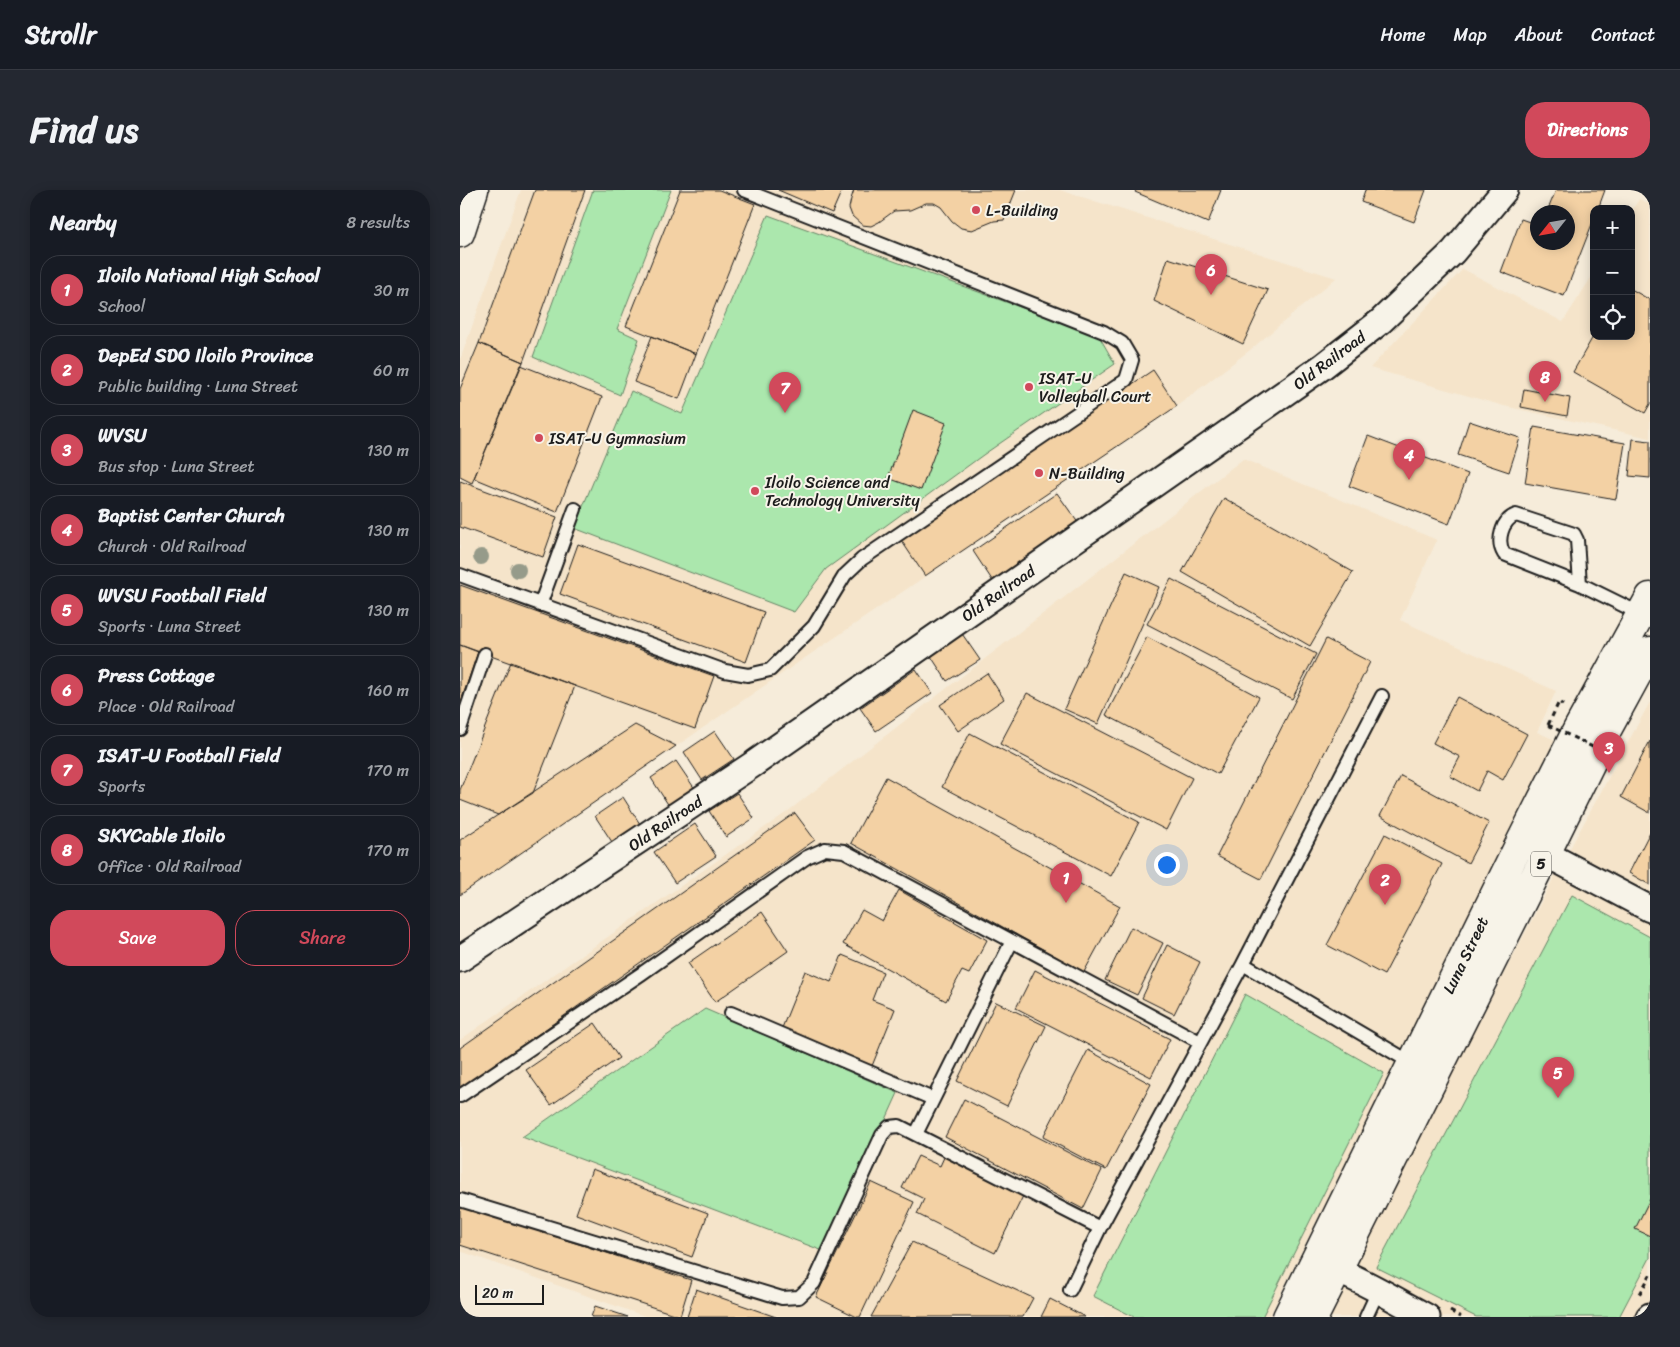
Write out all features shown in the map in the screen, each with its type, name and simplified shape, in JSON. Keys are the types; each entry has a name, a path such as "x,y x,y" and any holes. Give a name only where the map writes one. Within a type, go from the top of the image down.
{"main road":[{"path":"460,233 474,190"},
{"name":"Luna Street","path":"1423,1071 1521,841 1578,730 1647,610"},
{"name":"Luna Street","path":"1287,1317 1326,1266 1423,1071 1546,854 1608,728 1650,651"},
{"name":"Luna Street","path":"1314,1317 1326,1266"}],"street":[{"name":"Old Railroad","path":"460,959 756,762 1322,367 1381,321 1452,252 1505,190"},
{"path":"1521,841 1650,909"},
{"path":"1326,1266 1378,1290 1427,1317"}],"lane":[{"path":"460,575 507,597 540,605 725,671 748,675 770,670 814,626 845,575 862,559 1126,380 1132,360 1122,343 1104,332 744,190"},
{"path":"540,605 575,509"},
{"path":"1580,584 1577,540 1574,534 1516,515 1506,521 1500,541 1500,548 1504,554 1580,584 1647,610"},
{"path":"460,729 485,654"},
{"path":"1070,1290 1100,1228 1242,964 1382,696"},
{"path":"460,1096 808,857 824,849 844,851 1200,1042"},
{"path":"916,1134 1012,941"},
{"path":"1242,964 1423,1071"},
{"path":"731,1013 933,1099"},
{"path":"460,1200 782,1298 799,1297 814,1283 882,1135 889,1127 898,1126 1100,1228"},
{"path":"1366,1317 1378,1290"}],"path":[{"path":"1548,725 1615,758"}],"shaded area":[{"name":"Iloilo Science and Technology University","path":"521,190 1060,190 1336,278 1250,350 1177,406 793,666 460,895 460,360"},
{"path":"1639,199 1650,204 1650,438 1504,406 1370,368 1463,269 1563,322 1590,279 1590,340 1635,340 1635,206"},
{"path":"1243,459 1437,540 1400,620 1556,691 1537,732 1555,740 1269,1317 647,1317 460,1251 460,1040 787,812"},
{"path":"1650,702 1650,1317 1325,1317 1550,885"}],"green space":[{"path":"593,190 671,190 617,329 639,339 620,395 533,357"},
{"path":"768,215 1099,336 1115,364 983,455 826,569 794,612 574,528 631,391 682,414"},
{"path":"1572,895 1650,937 1650,1258 1619,1317 1476,1317 1376,1267"},
{"path":"1245,994 1384,1073 1262,1317 1134,1317 1093,1296"},
{"path":"705,1009 898,1093 826,1252 522,1137"}],"building":[{"path":"535,190 585,190 523,362 479,343"},
{"path":"680,190 719,190 755,204 696,354 626,326"},
{"path":"778,190 842,190 832,213"},
{"name":"L-Building","path":"854,190 1016,190 1004,220 994,221 972,230 961,228 952,221 941,207 934,203 926,203 910,210 894,211 871,226 862,225 852,216 849,208"},
{"path":"1136,190 1221,190 1208,223 1135,192"},
{"path":"1365,190 1426,190 1414,222 1361,202"},
{"path":"1556,190 1605,190 1599,205 1590,205 1590,229 1564,296 1501,272 1521,219 1530,222 1530,250 1575,250 1575,205 1550,205"},
{"path":"1168,258 1268,290 1243,344 1154,301"},
{"path":"1635,291 1650,300 1650,404 1645,413 1573,372 1591,340 1635,340"},
{"path":"652,336 696,354 679,399 634,382"},
{"path":"479,343 523,362 472,483 460,477 460,389"},
{"name":"ISAT-U Gymnasium","path":"521,365 602,397 557,512 474,478"},
{"name":"N-Building","path":"1153,370 1177,406 925,576 901,540"},
{"path":"1524,389 1570,398 1567,416 1521,407"},
{"path":"913,410 946,423 921,490 888,478"},
{"path":"1469,421 1520,438 1509,472 1458,455"},
{"path":"1534,427 1625,443 1616,499 1525,483"},
{"path":"1368,436 1468,474 1449,524 1349,486"},
{"path":"1633,439 1650,441 1650,478 1629,476"},
{"path":"460,481 557,517 543,557 460,527"},
{"path":"1057,493 1081,527 996,586 973,551"},
{"path":"1224,498 1353,572 1310,646 1182,572"},
{"path":"578,544 764,612 746,662 560,594"},
{"path":"1126,572 1159,587 1098,724 1064,709"},
{"path":"1171,579 1316,654 1292,699 1147,624"},
{"path":"460,585 714,676 695,729 460,645"},
{"path":"956,625 980,660 947,681 925,647"},
{"path":"1147,637 1259,697 1218,774 1106,715"},
{"path":"1326,639 1370,662 1261,879 1217,856"},
{"path":"460,645 478,652 460,704"},
{"path":"511,662 575,686 533,793 498,815 460,800 460,790"},
{"path":"916,669 932,693 876,731 860,708"},
{"path":"987,673 1004,699 958,731 940,705"},
{"path":"1027,693 1192,778 1166,830 1000,744"},
{"path":"1457,697 1527,734 1503,780 1487,771 1477,791 1450,776 1460,757 1433,743"},
{"path":"635,725 676,746 460,895 460,840"},
{"path":"715,731 734,759 702,780 684,752"},
{"path":"970,733 1139,822 1111,876 942,787"},
{"path":"1650,741 1650,813 1621,797"},
{"path":"676,761 697,792 671,809 651,778"},
{"path":"1401,776 1489,823 1468,863 1380,816"},
{"path":"886,777 1120,906 1084,972 851,843"},
{"path":"737,793 754,818 726,837 709,811"},
{"path":"623,797 640,824 612,842 595,816"},
{"path":"795,813 815,840 460,1089 460,1048"},
{"path":"695,824 716,856 675,883 654,852"},
{"path":"1650,832 1650,885 1629,873"},
{"path":"1385,834 1442,864 1384,975 1327,945"},
{"path":"899,890 987,940 969,974 962,971 946,1001 843,944 862,910 882,921"},
{"path":"762,912 788,951 715,1002 688,963"},
{"path":"1131,927 1163,943 1137,995 1105,980"},
{"path":"1167,945 1200,962 1174,1014 1142,998"},
{"path":"842,955 883,972 872,1000 895,1009 872,1066 782,1028 805,971 831,982"},
{"path":"1035,970 1170,1039 1151,1077 1016,1008"},
{"path":"996,1002 1046,1026 1007,1106 957,1081"},
{"path":"595,1023 619,1058 551,1105 526,1070"},
{"path":"1088,1050 1151,1084 1106,1170 1043,1137"},
{"path":"964,1099 1102,1170 1083,1209 945,1137"},
{"path":"945,1155 1024,1194 995,1253 917,1214 924,1199 902,1188 918,1156 940,1166"},
{"path":"592,1169 708,1213 692,1257 576,1214"},
{"path":"871,1182 914,1202 860,1317 857,1317 816,1297"},
{"path":"1650,1199 1650,1236 1635,1229"},
{"path":"460,1206 691,1280 680,1316 460,1245"},
{"path":"912,1242 1033,1298 1023,1317 871,1317"},
{"path":"696,1289 776,1317 687,1317"},
{"path":"1050,1299 1085,1317 1041,1317"},
{"path":"595,1306 628,1317 591,1317"}],"place":[{"name":"L-Building","path":"976,210"},
{"name":"Press Cottage","path":"1211,295"},
{"name":"ISAT-U Volleyball Court","path":"1029,387"},
{"name":"SKYCable Iloilo","path":"1545,402"},
{"name":"ISAT-U Football Field","path":"785,413"},
{"name":"ISAT-U Gymnasium","path":"539,438"},
{"name":"N-Building","path":"1039,473"},
{"name":"Baptist Center Church","path":"1409,480"},
{"name":"Iloilo Science and Technology University","path":"755,491"},
{"name":"WVSU","path":"1609,773"},
{"name":"Iloilo National High School","path":"1066,903"},
{"name":"DepEd SDO Iloilo Province","path":"1385,905"},
{"name":"WVSU Football Field","path":"1558,1098"}]}
